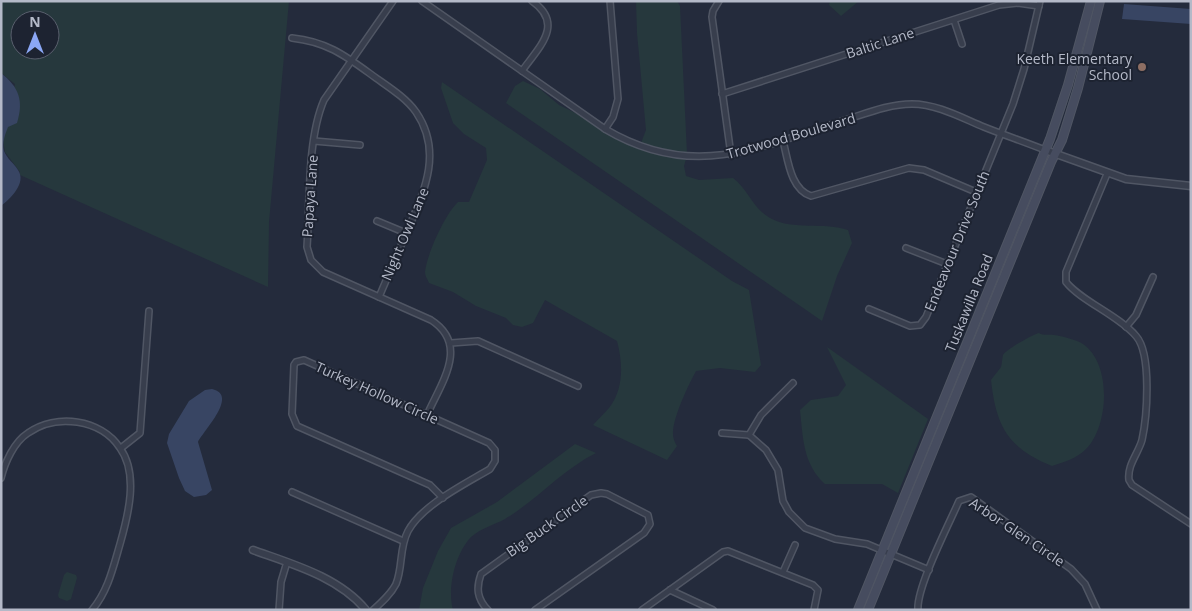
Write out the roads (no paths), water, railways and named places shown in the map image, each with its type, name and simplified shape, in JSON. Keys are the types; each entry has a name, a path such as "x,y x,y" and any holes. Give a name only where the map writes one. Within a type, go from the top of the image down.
{"main road":[{"name":"Tuskawilla Road","path":"858,610 1045,150 1068,85 1091,1"},
{"name":"Tuskawilla Road","path":"868,610 1055,155 1078,88 1100,1"},
{"path":"1081,41 1090,42"},
{"path":"1068,85 1078,88"}],"street":[{"name":"Papaya Lane","path":"393,1 324,100 318,113 314,141 308,255 323,272 431,320 446,332 450,343"},
{"name":"Trotwood Boulevard","path":"422,1 605,128 623,139 670,155 700,157 731,155 880,109 913,104 935,108 1107,174 1142,182 1191,186"},
{"path":"522,71 547,35 549,25 544,11 532,1"},
{"path":"605,128 613,117 618,99 610,1"},
{"path":"719,1 716,4 712,17 731,155"},
{"name":"Baltic Lane","path":"722,94 999,5 1018,3 1040,4"},
{"name":"Endeavour Drive South","path":"869,309 910,326 920,325 926,317 1001,134 1024,69 1040,4"},
{"path":"954,20 962,44"},
{"name":"Night Owl Lane","path":"292,38 326,45 352,61 404,99 416,112 429,141 430,157 426,188 379,296"},
{"path":"783,140 795,183 804,194 811,196 909,168 924,170 976,192"},
{"path":"314,141 360,145"},
{"path":"1107,174 1066,272 1066,282 1126,326 1137,337 1144,348 1147,368 1144,427 1141,442 1130,467 1129,480 1132,484 1191,524"},
{"path":"377,220 406,233"},
{"path":"906,248 947,264"},
{"path":"1126,326 1136,315 1153,278"},
{"path":"121,448 140,433 149,311"},
{"path":"427,416 451,360 450,343 478,342 578,386"},
{"name":"Turkey Hollow Circle","path":"300,360 304,360 427,416 489,443 495,450 495,456 490,468 443,498 430,485 297,426 292,414 294,365 300,360"},
{"path":"749,435 761,415 792,383"},
{"path":"1,478 10,454 21,439 28,433 50,424 72,422 94,426 105,432 121,448 129,471 129,497 121,540 107,586 92,610"},
{"path":"722,433 749,435 773,460 778,470 783,501 796,521 817,534 836,540 868,544 929,570"},
{"path":"292,492 403,541"},
{"name":"Big Buck Circle","path":"488,610 478,596 478,582 481,574 590,495 601,492 607,494 648,515 650,524 644,533 535,610"},
{"name":"Arbor Glen Circle","path":"918,610 920,596 929,570 959,501 970,497 1071,568 1085,584 1097,610"},
{"path":"373,610 388,596 396,583 403,541 413,522 443,498"},
{"path":"783,572 795,545"},
{"path":"253,550 287,562 339,585 355,597 366,610"},
{"path":"642,610 723,552 728,551 783,572 813,586 818,590 814,610"},
{"path":"279,610 281,582 287,562"},
{"path":"670,590 713,610"}],"water":[{"path":"1124,4 1191,9 1191,24 1122,19"},
{"path":"1,73 16,89 20,101 17,123 8,127 3,145 5,154 18,170 20,180 16,190 1,206"},
{"path":"212,389 219,393 222,398 221,405 198,442 212,490 206,495 194,497 185,491 167,443 169,434 189,401 205,390"}],"place":[{"name":"Keeth Elementary School","path":"1142,67"}]}
